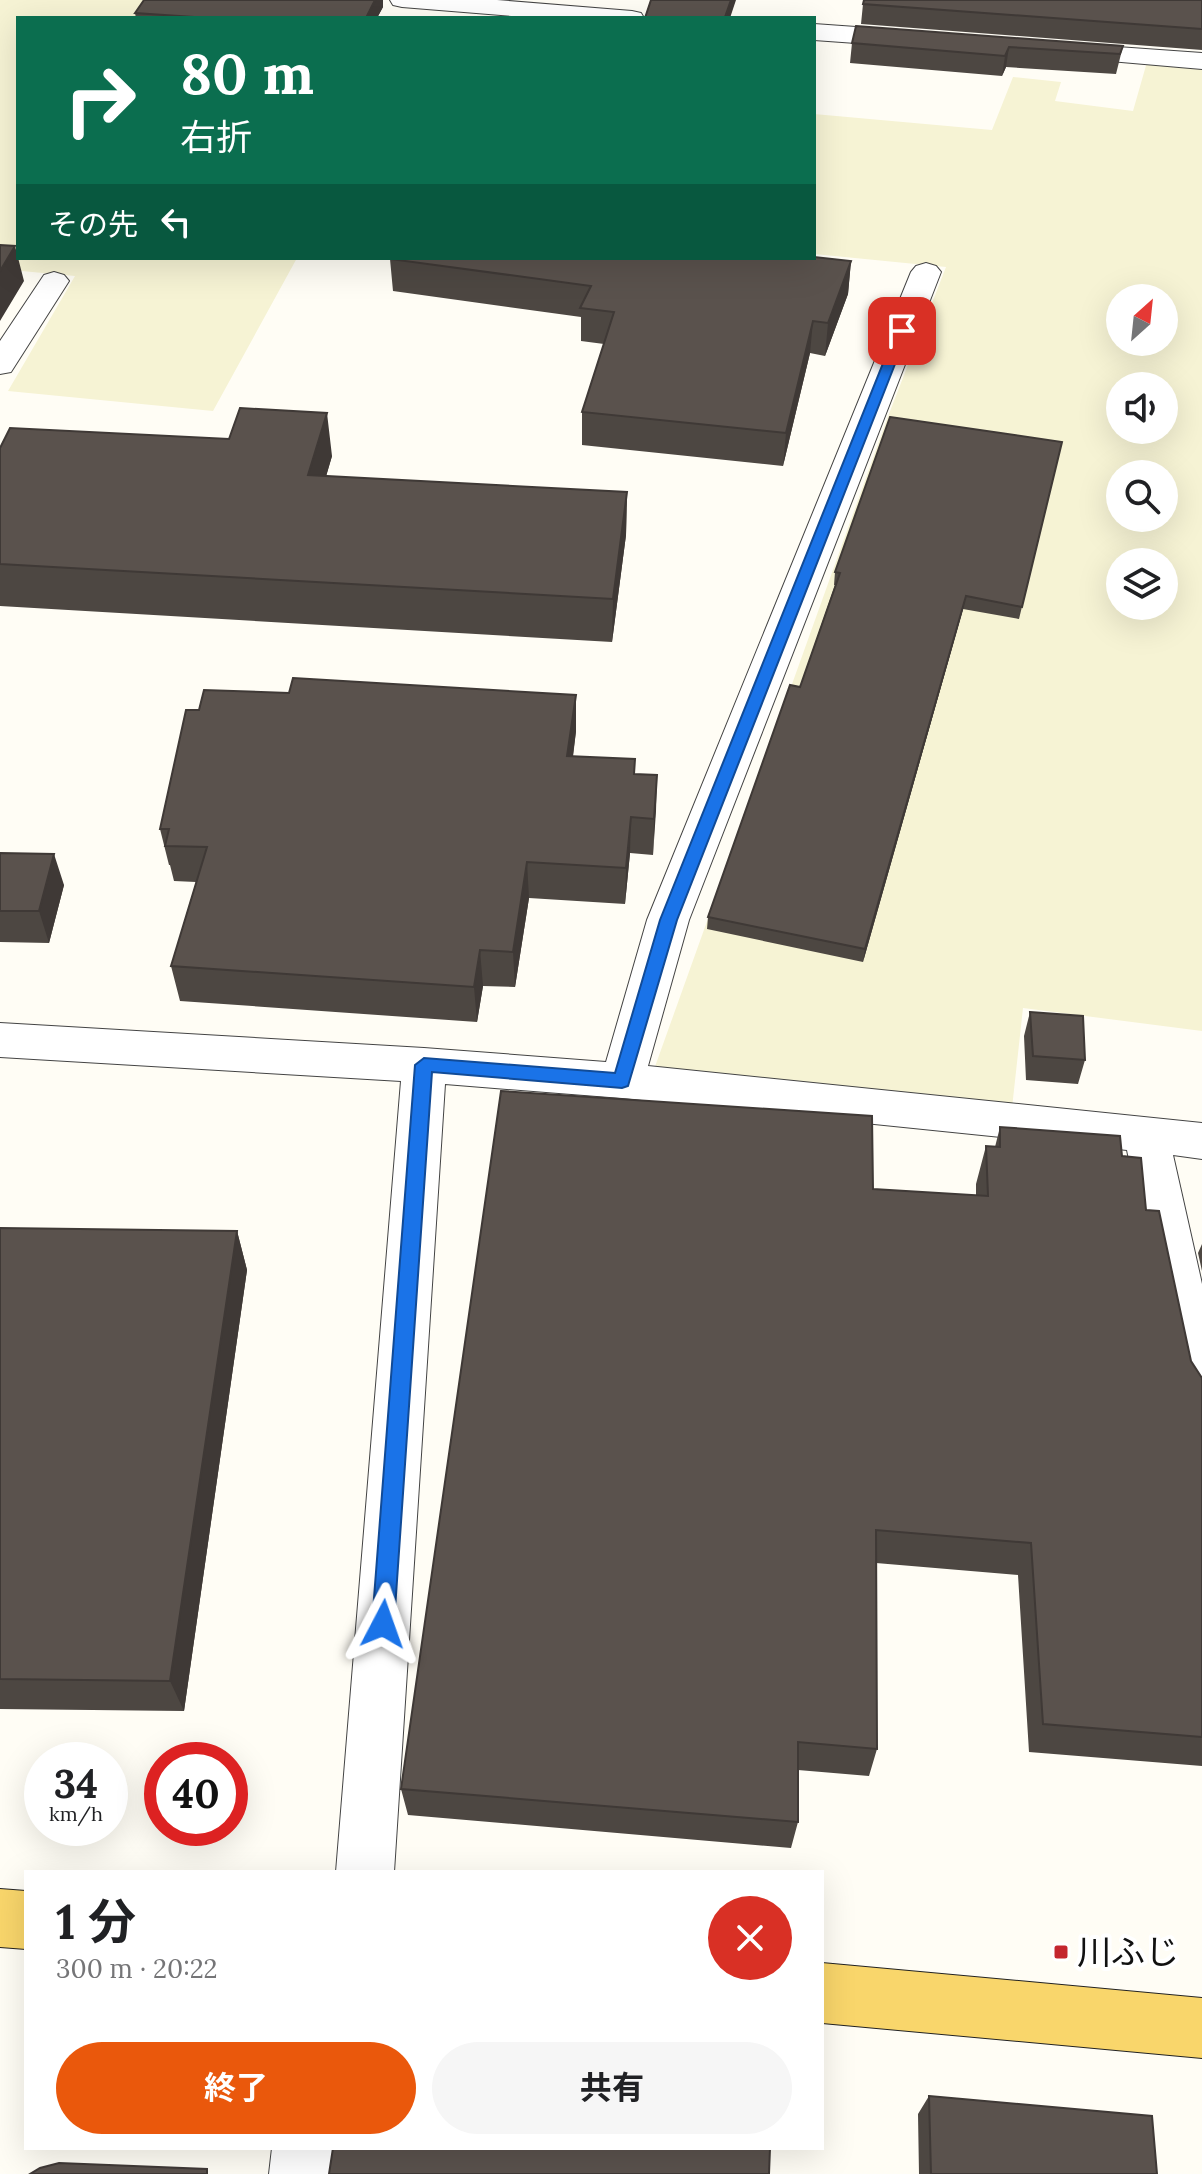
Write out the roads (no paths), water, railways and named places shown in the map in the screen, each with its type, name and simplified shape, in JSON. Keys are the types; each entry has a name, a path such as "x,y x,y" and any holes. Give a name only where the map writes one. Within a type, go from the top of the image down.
{"main road":[{"path":"0,1918 24,1920"},
{"path":"824,1993 1202,2028"}],"street":[{"path":"402,0 583,16"},
{"path":"816,32 938,41"},
{"path":"1031,48 1202,61"},
{"path":"622,1081 668,920 926,272"},
{"path":"0,365 54,281"},
{"path":"0,1040 424,1065 622,1081 1202,1141"},
{"path":"365,1870 424,1065"},
{"path":"1146,1134 1202,1394"},
{"path":"301,2174 303,2150"}],"place":[{"name":"川ふじ","path":"1061,1952"}]}
